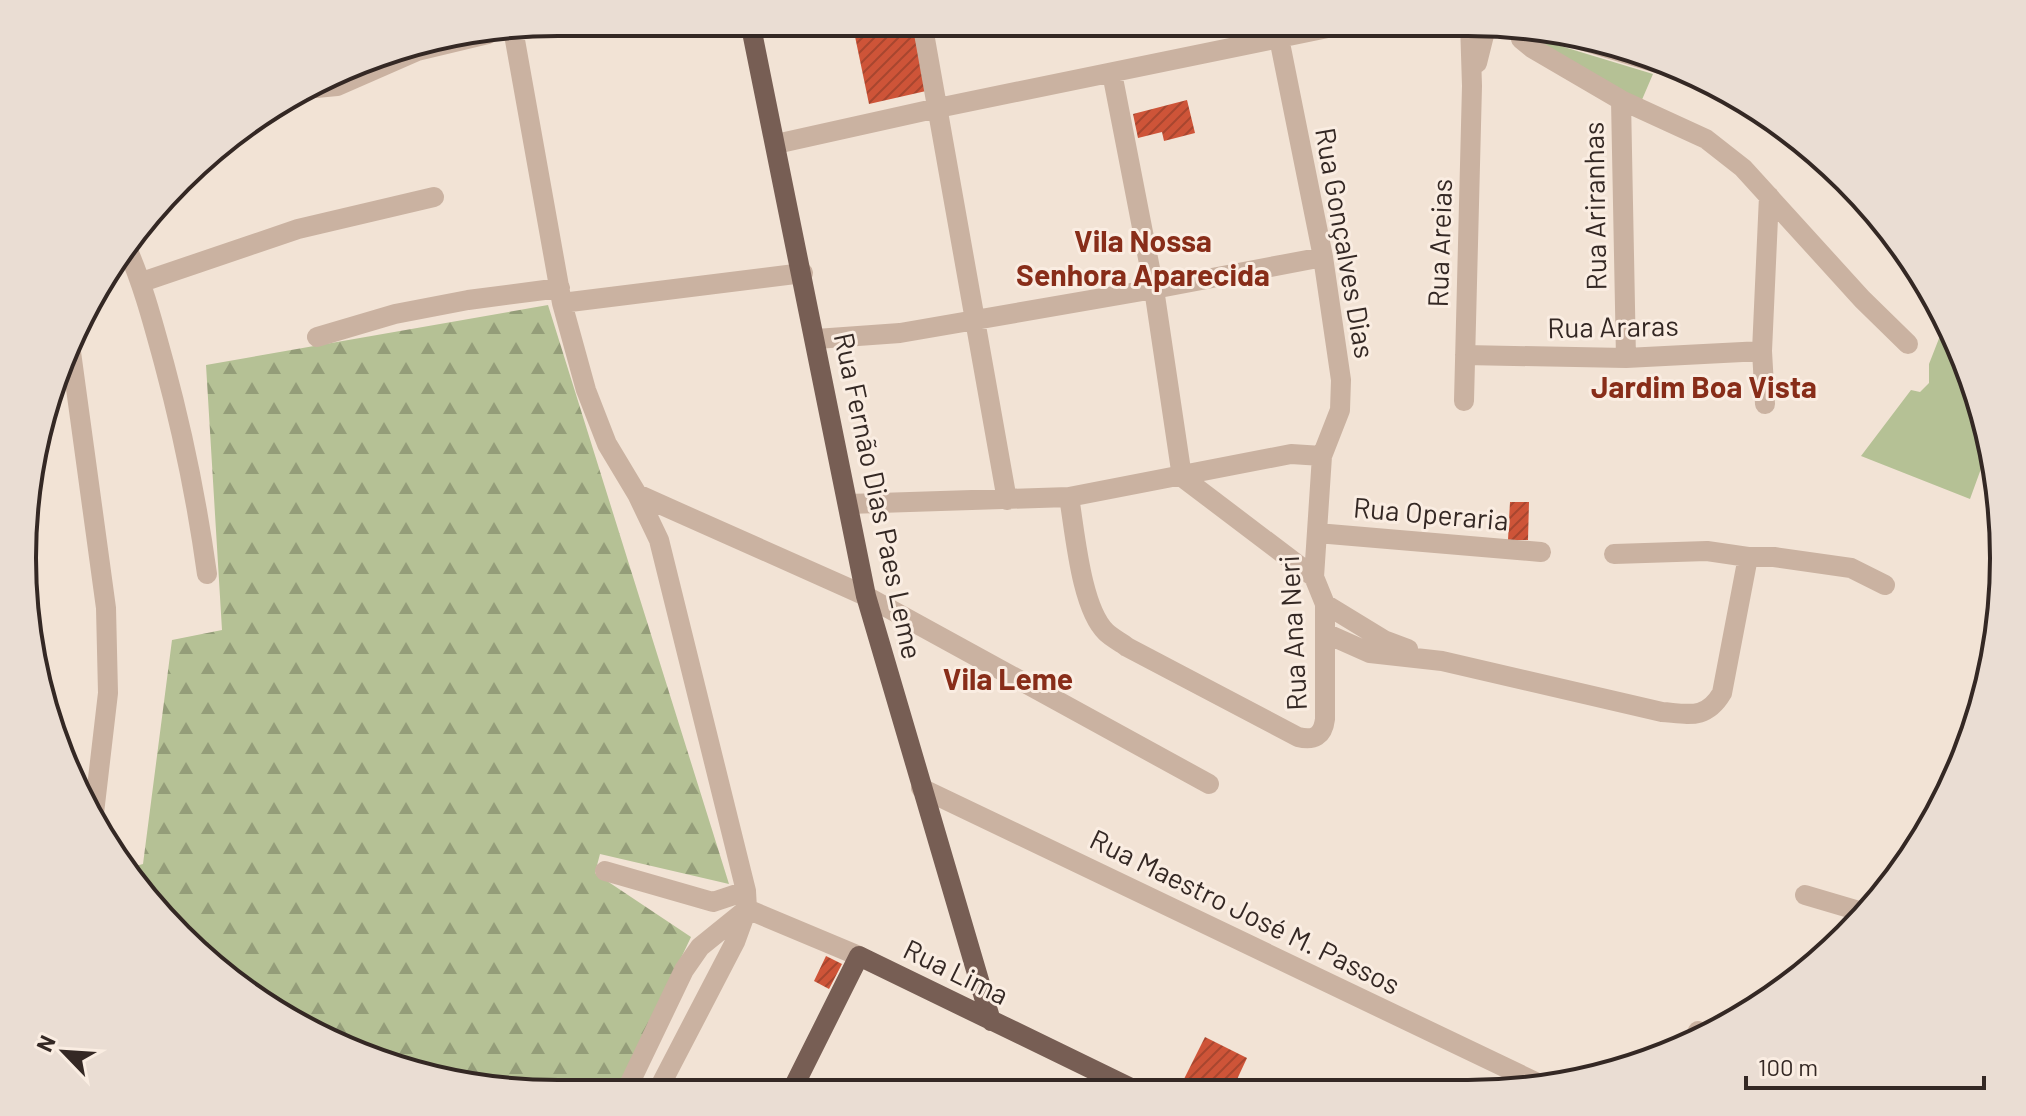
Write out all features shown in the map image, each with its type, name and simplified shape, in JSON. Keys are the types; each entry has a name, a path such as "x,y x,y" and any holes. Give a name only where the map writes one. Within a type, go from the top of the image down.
{"main road":[{"name":"Rua Fernão Dias Paes Leme","path":"753,36 866,596 991,1021"},
{"name":"Rua Lima","path":"859,956 1114,1080"},
{"path":"797,1080 859,956"}],"street":[{"path":"925,36 1007,500"},
{"path":"776,144 1289,36"},
{"path":"1470,36 1472,86"},
{"path":"1472,86 1484,36"},
{"path":"510,38 561,296 586,390 607,444 637,494 659,540 746,900 735,942 663,1080"},
{"name":"Rua Gonçalves Dias","path":"1279,38 1323,257 1341,380 1340,410 1322,456"},
{"path":"1521,39 1621,100 1706,139 1743,168 1862,299 1908,344"},
{"path":"336,86 371,71"},
{"path":"1112,73 1154,289 1182,477 1314,577"},
{"name":"Rua Areias","path":"1464,401 1472,86"},
{"name":"Rua Ariranhas","path":"1621,100 1626,358"},
{"path":"1765,404 1762,351 1769,196"},
{"path":"142,282 298,229 434,197"},
{"path":"816,339 900,333 1323,257"},
{"path":"131,258 142,282 185,444 207,574"},
{"path":"317,337 410,311 468,300 561,296 803,273"},
{"name":"Rua Araras","path":"1465,355 1626,358 1762,351"},
{"path":"73,366 106,608 108,693 96,799"},
{"path":"848,504 1069,497 1291,454 1322,456"},
{"name":"Rua Ana Neri","path":"1069,497 1087,594 1094,615 1106,632 1127,647 1309,740 1319,736 1324,729 1325,604 1314,577 1322,456"},
{"path":"637,494 866,596 1209,784"},
{"name":"Rua Operaria","path":"1317,533 1541,552"},
{"path":"1614,554 1707,551 1774,557 1851,568 1885,585"},
{"path":"1325,633 1370,653 1442,661 1662,712 1696,715 1715,706 1722,693 1748,557"},
{"path":"1325,604 1384,640 1442,661"},
{"name":"Rua Maestro José M. Passos","path":"921,788 1525,1077"},
{"path":"605,871 713,902 746,900"},
{"path":"1805,895 1853,909"},
{"path":"631,1080 684,970 700,947 746,900"},
{"name":"Rua Lima","path":"746,900 859,956"}],"green space":[{"path":"1536,40 1653,74 1641,102"},
{"path":"548,305 729,884 600,854 595,873 691,937 623,1080 490,1076 423,1062 358,1040 297,1010 240,972 189,927 137,866 143,864 172,640 222,630 206,365"},
{"path":"1940,336 1962,390 1980,456 1982,466 1970,499 1861,456 1911,390 1920,392 1929,383 1929,364"}],"building":[{"path":"855,36 915,36 926,91 869,104"},
{"path":"1187,100 1195,133 1164,141 1162,132 1138,138 1133,114"},
{"path":"1510,502 1529,502 1528,540 1508,540"},
{"path":"826,956 842,964 829,989 814,981"},
{"path":"1205,1037 1247,1058 1237,1080 1184,1080"}],"district":[{"name":"Vila Nossa Senhora Aparecida","path":"1143,259"},
{"name":"Jardim Boa Vista","path":"1704,388"},
{"name":"Vila Leme","path":"1008,680"}]}
